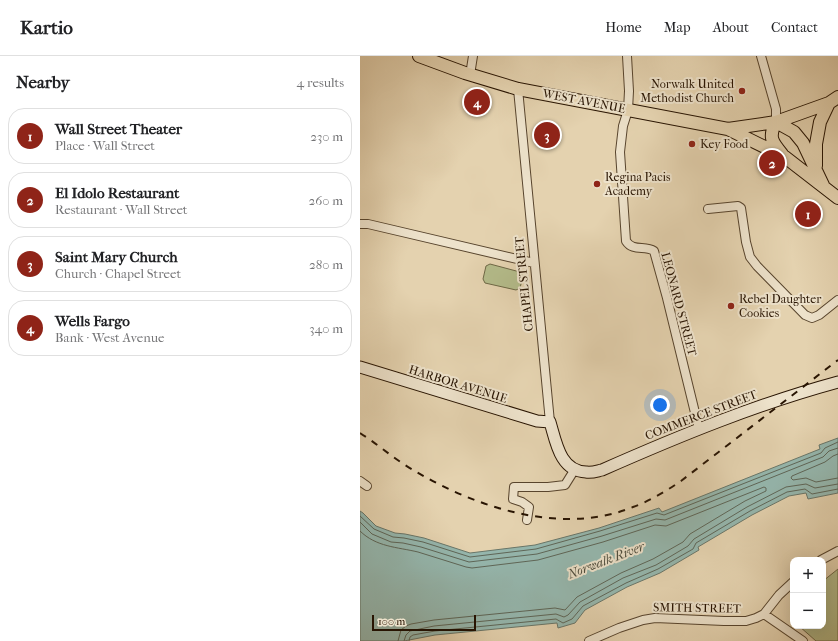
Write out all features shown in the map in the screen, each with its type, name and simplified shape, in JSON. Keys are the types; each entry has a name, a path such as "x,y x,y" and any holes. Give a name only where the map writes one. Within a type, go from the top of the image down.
{"main road":[{"name":"WEST AVENUE","path":"419,56 440,65 518,89 728,129 776,122 834,100"},
{"path":"816,169 816,144 820,122 834,100"},
{"path":"785,157 776,147 771,136 776,122 794,132 803,143 824,186"},
{"path":"728,129 785,157 838,198"},
{"name":"HARBOR AVENUE","path":"360,367 529,419 550,422"},
{"name":"COMMERCE STREET","path":"575,469 585,472 602,470 699,429 794,394 838,382"},
{"name":"CHAPEL STREET","path":"550,422 559,451 569,466 575,469"}],"street":[{"path":"470,75 473,56"},
{"path":"627,56 629,91 628,110"},
{"path":"761,56 776,109 776,122"},
{"name":"CHAPEL STREET","path":"518,89 550,422"},
{"name":"LEONARD STREET","path":"628,110 623,126 620,152 626,241 629,246 634,248 649,248 654,252 667,298 699,429"},
{"path":"708,209 738,206 741,208 746,242 750,256 757,266 805,315 812,318 819,315 838,300"},
{"path":"360,224 368,224 534,263"},
{"path":"527,520 528,507 522,502 513,498 514,487 548,487 565,485 575,469"},
{"path":"826,557 838,551"},
{"path":"790,585 779,595 764,614 803,641"},
{"name":"SMITH STREET","path":"589,641 619,628 643,620 655,618 746,621 764,614"}],"green space":[{"path":"490,264 520,272 523,276 520,288 516,290 485,283 483,279 486,266"},
{"path":"838,569 838,641 816,641 802,629 826,629 826,579"}],"water":[{"name":"Norwalk River","path":"838,438 838,493 808,499 806,493 789,496 752,515 698,547 699,550 660,573 627,587 585,610 575,623 558,628 557,623 435,635 404,641 360,641 360,511 376,526 395,533 424,538 470,553 535,545 599,528 659,508 662,512 820,449 819,445"}],"railway":[{"path":"360,433 415,471 465,496 493,506 521,514 550,518 578,519 606,515 646,502 681,481 838,360"}],"place":[{"name":"Norwalk United Methodist Church","path":"742,91"},
{"name":"Wells Fargo","path":"477,102"},
{"name":"Saint Mary Church","path":"547,135"},
{"name":"Key Food","path":"692,144"},
{"name":"El Idolo Restaurant","path":"772,163"},
{"name":"Regina Pacis Academy","path":"597,184"},
{"name":"Wall Street Theater","path":"808,214"},
{"name":"Rebel Daughter Cookies","path":"731,306"}]}
